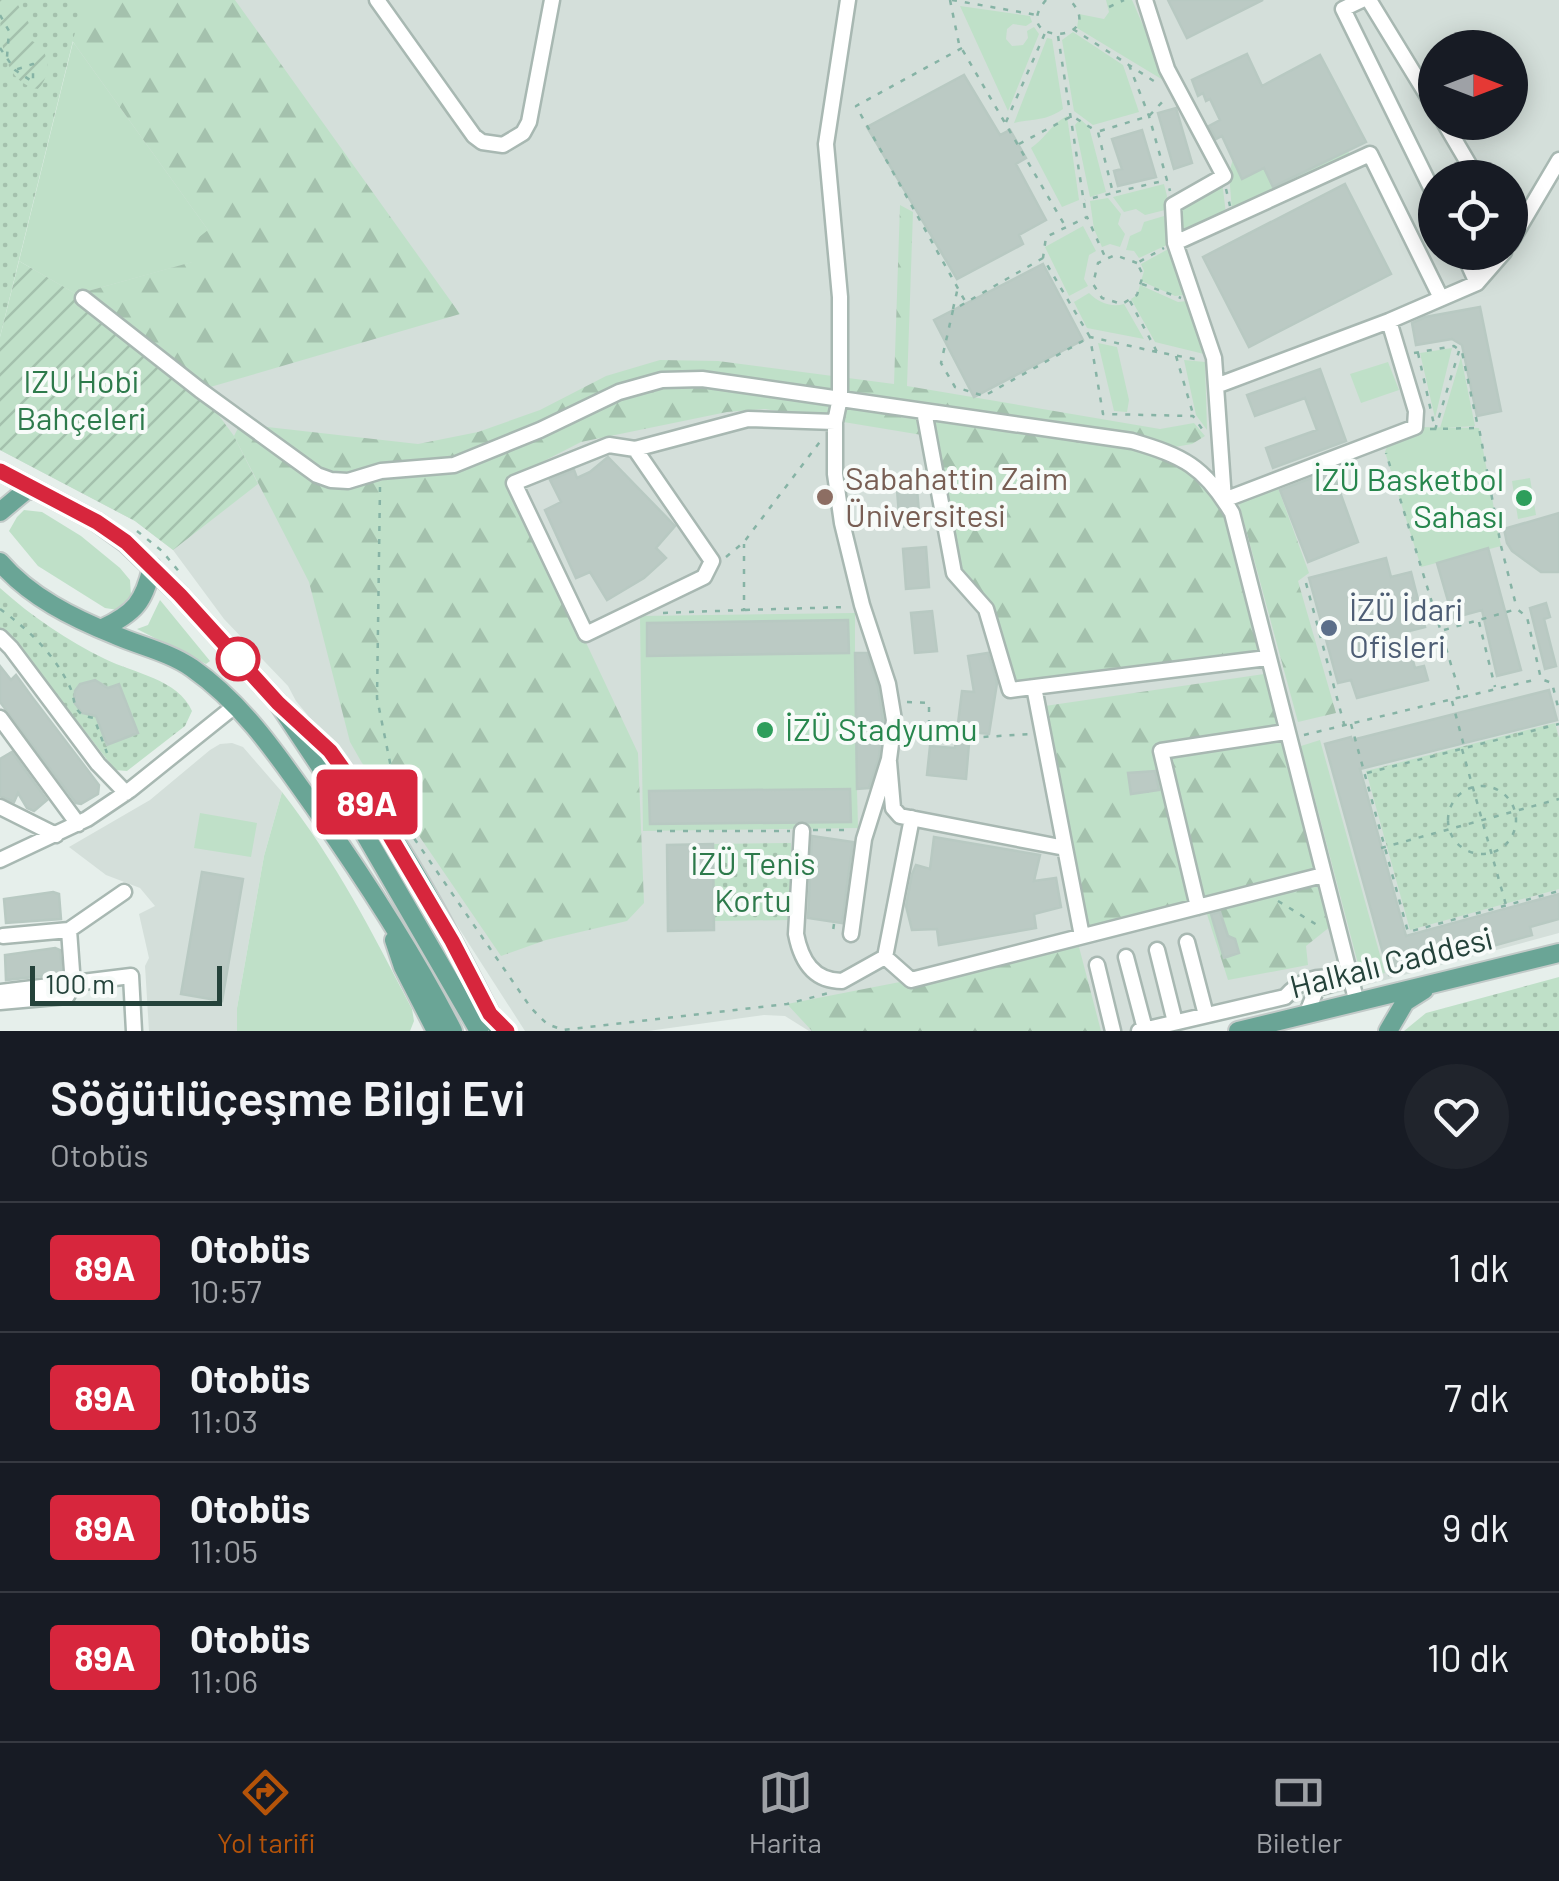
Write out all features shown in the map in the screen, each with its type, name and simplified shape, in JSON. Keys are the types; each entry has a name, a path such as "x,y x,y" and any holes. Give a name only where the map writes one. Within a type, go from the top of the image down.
{"main road":[{"path":"0,471 97,522 152,567 278,703 330,751 384,826 495,1023 508,1031"},
{"path":"0,512 30,487"},
{"path":"0,562 31,590 74,618 190,666 236,706 266,740 384,912 454,1031"},
{"path":"101,629 123,618 145,596 152,567"},
{"path":"278,703 362,831 479,1031"},
{"path":"384,912 428,1025"},
{"name":"Halkalı Caddesi","path":"1238,1031 1559,953"},
{"path":"1388,1031 1406,1002 1433,984"}],"street":[{"path":"377,0 474,136 482,142 503,145 522,133 529,122 552,0"},
{"path":"848,0 826,144 840,298 835,474 842,523 894,720 889,759 866,830 851,934"},
{"path":"1145,0 1167,70 1224,176 1173,204 1174,243 1214,362 1224,500"},
{"path":"1418,81 1366,0 1343,9 1418,161"},
{"path":"1174,243 1370,154 1441,298"},
{"path":"1528,213 1559,160"},
{"path":"1472,270 1478,282"},
{"path":"1216,386 1389,321 1478,282 1488,270"},
{"path":"82,298 200,390 317,475 331,480 454,464 540,430 619,392 662,380 702,378 1132,441 1161,449 1199,468 1232,513 1336,922 1345,982 1357,1003"},
{"path":"1224,500 1414,428 1416,411 1389,321"},
{"path":"924,411 954,573 986,609 1010,690 1267,658"},
{"path":"635,449 712,560 704,577 586,634 514,483 609,445 635,449 748,420 835,422"},
{"path":"0,637 98,764 126,792"},
{"path":"1034,687 1082,936"},
{"path":"0,860 78,824 126,792 236,706"},
{"path":"0,718 78,824"},
{"path":"1198,906 1160,752 1287,736"},
{"path":"889,759 893,808 900,816 1065,848"},
{"path":"0,807 56,835"},
{"path":"802,830 796,934 810,969 830,981 842,982 885,958 912,818"},
{"path":"885,958 910,980 1323,875"},
{"path":"3,936 69,930 124,892"},
{"path":"0,1002 67,996 73,984 69,930"},
{"path":"1187,942 1206,1016"},
{"path":"1156,950 1176,1022"},
{"path":"1126,958 1142,1030 1286,997 1297,984 1345,982"},
{"path":"1097,965 1113,1031"},
{"path":"0,992 130,976 134,1031"},
{"path":"1306,1015 1315,984"}],"path":[{"path":"1038,15 951,0 962,48 1066,226"},
{"path":"1038,15 1046,0"},
{"path":"1038,15 1046,32 1058,36 1073,29 1078,14 1070,0"},
{"path":"1109,7 1124,0"},
{"path":"0,15 9,31 10,51 6,58"},
{"path":"1073,29 1172,92 1149,116 1098,132"},
{"path":"1006,123 1046,32"},
{"path":"1058,36 1087,217 1106,259"},
{"path":"0,48 15,70"},
{"path":"962,48 856,106 966,302"},
{"path":"1129,64 1149,116 1173,204"},
{"path":"1072,116 1098,132 1114,193"},
{"path":"1018,144 1072,116"},
{"path":"1224,176 1232,217"},
{"path":"1085,200 1168,180"},
{"path":"1087,217 1046,237 1043,258 1090,337 1103,414 1194,416"},
{"path":"1136,262 1174,243"},
{"path":"1115,254 1136,262 1143,276 1137,296 1122,304 1102,298 1093,284 1098,263 1106,259 1115,254"},
{"path":"952,310 1043,258"},
{"path":"1141,283 1177,298 1194,298"},
{"path":"958,286 941,363 955,387 984,396 1090,337 1214,362"},
{"path":"1129,300 1158,352"},
{"path":"1435,430 1418,352 1454,346 1459,350 1478,428 1500,546 1517,609 1526,617 1541,679"},
{"path":"1435,430 1459,350"},
{"path":"1176,356 1194,416 1212,443"},
{"path":"712,560 721,560 744,542 835,422"},
{"path":"1414,428 1478,428"},
{"path":"1390,439 1385,452 1461,697"},
{"path":"380,471 378,698 402,821 531,1008 547,1024 563,1030 581,1030 786,1004 834,991"},
{"path":"744,542 744,610"},
{"path":"1306,583 1344,725"},
{"path":"651,603 654,614 848,607"},
{"path":"0,609 24,626 52,656 72,690 74,707 81,715 94,718 107,752 98,764"},
{"path":"1443,631 1517,609"},
{"path":"1479,620 1496,689"},
{"path":"1287,736 1541,679 1552,683 1559,712"},
{"path":"1452,699 1506,906"},
{"path":"892,702 929,703 929,730 982,736 1043,734"},
{"path":"1351,724 1408,932 1559,891"},
{"path":"1365,774 1559,724"},
{"path":"1490,786 1502,791 1515,810 1513,835 1506,845 1491,853 1474,854 1463,849 1449,829 1450,807 1457,796 1472,787 1490,786"},
{"path":"1383,847 1559,799"},
{"path":"656,831 866,830"},
{"path":"1260,890 1325,930 1336,922"}],"shaded area":[{"name":"Sabahattin Zaim Üniversitesi","path":"83,0 1559,0 1559,933 1341,992 1175,1031 809,1031 785,1016 764,1015 648,1031 525,1031 372,793 288,686 224,619 173,550 135,521 0,450"},
{"path":"232,743 243,747 282,792 264,856 237,1008 237,1031 149,1031 145,966 149,958 139,914 155,906 140,888 106,875 69,847 150,800 210,750"}],"green space":[{"path":"0,0 83,0 0,337"},
{"path":"0,0 15,0 30,25 30,40 45,55 46,76 38,89 25,84 9,66 2,41"},
{"path":"43,0 235,0 460,314 200,390 83,298 88,291 192,262 184,249 208,230"},
{"path":"1106,0 1132,0 1168,83 1077,28 1079,14 1104,19 1109,12"},
{"path":"960,6 1030,16 1032,22 1026,26 1013,24 1007,29 1006,39 1012,46 1023,45 1027,31 1034,27 1039,34 1008,111"},
{"path":"1073,32 1123,65 1139,112 1093,125 1074,111 1062,40"},
{"path":"1047,38 1052,39 1063,109 1045,118 1014,123"},
{"path":"73,42 208,230 193,262 88,291 83,298 19,261"},
{"path":"1067,116 1079,200 1062,207 1031,148"},
{"path":"1080,119 1089,127 1106,192 1090,197 1075,125"},
{"path":"1348,151 1352,158 1232,211 1229,173 1233,159 1242,179 1264,168 1274,188"},
{"path":"1222,181 1226,214 1180,233 1175,208"},
{"path":"1164,184 1165,210 1145,215 1136,209 1124,212 1113,197"},
{"path":"1108,198 1121,214 1118,224 1125,234 1120,247 1102,247 1094,229 1090,201"},
{"path":"900,205 913,212 907,386 1160,429 1194,423 1205,436 1192,444 1163,449 1199,468 1232,517 1267,658 1010,690 986,609 954,573 928,436 765,409 727,412 581,442 509,479 638,753 644,903 627,921 546,940 501,956 350,742 309,582 234,436 240,424 418,444 478,432 540,410 606,376 660,360 718,361 894,384"},
{"path":"1164,216 1171,243 1139,258 1134,251 1126,250 1130,236 1141,231 1144,222"},
{"path":"1083,226 1096,251 1089,255 1084,279 1088,286 1069,296 1045,247"},
{"path":"1172,247 1186,295 1175,296 1141,281 1141,264"},
{"name":"IZU Hobi Bahçeleri","path":"19,261 83,298 200,390 234,436 258,484 173,550 135,521 0,450 0,337"},
{"path":"1140,285 1178,302 1187,301 1204,354 1155,342 1131,299"},
{"path":"1089,293 1105,303 1124,304 1144,339 1087,328 1074,302"},
{"path":"1098,343 1117,347 1129,400 1127,412 1114,411"},
{"path":"1452,348 1435,418 1420,353"},
{"path":"1461,357 1475,426 1440,428"},
{"path":"1184,360 1205,362 1207,430 1196,415"},
{"path":"1388,362 1399,390 1361,403 1350,374"},
{"path":"1415,427 1479,428 1501,546 1421,567 1385,452 1390,439"},
{"name":"İZÜ Basketbol Sahası","path":"1530,478 1536,515 1518,519 1512,481"},
{"path":"1277,485 1309,573 1298,581 1336,713 1298,722 1238,500"},
{"path":"24,510 42,512 81,536 130,580 131,596 118,610 105,608 38,566 9,531"},
{"path":"0,588 77,644 176,691 192,711 185,726 127,771 115,770 17,643 0,629"},
{"path":"160,600 210,661 206,664 137,629 148,625"},
{"name":"İZÜ Stadyumu","path":"855,613 855,652 869,653 877,670 887,720 883,754 871,788 857,789 858,828 643,831 640,616"},
{"path":"1271,673 1336,922 1306,946 1308,965 1228,980 1204,905 1082,936 1038,707"},
{"path":"1555,723 1559,738 1559,889 1410,930 1366,771"},
{"path":"1320,740 1385,973 1362,979 1301,746"},
{"path":"282,792 336,871 382,952 412,1009 414,1021 410,1031 237,1031 237,1008 264,856"},
{"path":"200,813 257,823 251,857 194,848"},
{"name":"İZÜ Tenis Kortu","path":"791,843 793,920 714,921 713,844"},
{"path":"1079,947 1101,1031 812,1031 787,1004"},
{"path":"1559,977 1559,1031 1404,1031 1426,1013"}],"building":[{"path":"1168,0 1263,0 1187,38"},
{"path":"1247,54 1262,86 1320,55 1366,142 1273,187 1264,168 1242,179 1222,136 1216,139 1209,126 1220,120 1210,99 1206,101 1203,93 1198,96 1192,80"},
{"path":"964,75 1000,135 1010,130 1026,158 1016,164 1046,220 1019,235 1023,244 957,279 867,127"},
{"path":"1176,108 1192,163 1174,169 1158,113"},
{"path":"1142,130 1156,177 1118,186 1114,171 1122,169 1112,139"},
{"path":"1345,184 1391,274 1249,347 1203,257"},
{"path":"1043,264 1083,340 974,397 934,320"},
{"path":"1480,307 1501,411 1477,416 1462,345 1452,339 1416,345 1412,323"},
{"path":"1320,369 1346,441 1273,468 1266,448 1317,430 1305,398 1255,416 1247,395"},
{"path":"608,457 675,526 656,548 666,558 644,578 607,600 590,572 576,578 545,510 561,502 550,480 574,470 577,478"},
{"path":"1332,470 1358,542 1308,562 1280,490"},
{"path":"917,489 920,525 900,527 897,490"},
{"path":"1559,513 1559,572 1541,572 1512,551 1504,529"},
{"path":"926,547 929,587 906,589 903,549"},
{"path":"1488,548 1521,670 1497,676 1482,610 1453,618 1437,563"},
{"path":"1386,558 1391,577 1411,572 1425,627 1405,632 1415,668 1424,666 1428,680 1357,698 1351,680 1338,683 1309,578"},
{"path":"1546,603 1550,617 1544,619 1556,666 1545,669 1530,608"},
{"path":"932,611 937,651 915,653 911,613"},
{"path":"848,620 849,653 647,656 647,623"},
{"path":"855,653 867,653 883,720 879,757 869,788 857,789"},
{"path":"988,653 997,683 989,734 970,732 966,779 927,775 930,746 955,748 962,691 974,692 968,656"},
{"path":"0,666 11,680 16,675 99,785 98,794 76,803 0,702"},
{"path":"95,680 108,688 119,684 138,733 107,745 96,716 82,713 74,702 80,684"},
{"path":"1549,690 1557,720 1360,769 1406,936 1559,894 1559,919 1530,927 1532,935 1389,975 1325,744"},
{"path":"12,752 47,800 34,811 27,808 18,793 14,802 0,796 0,759"},
{"path":"1155,771 1159,790 1131,794 1128,773"},
{"path":"850,789 851,822 650,824 649,791"},
{"path":"812,836 853,842 842,923 808,918"},
{"path":"934,837 1040,855 1034,881 1056,878 1061,907 1034,914 1036,928 939,945 937,929 912,930 906,906 916,865 930,869"},
{"path":"713,844 714,930 668,931 667,845"},
{"path":"202,872 243,879 222,1001 181,994"},
{"path":"59,894 61,919 6,923 4,899"},
{"path":"1220,912 1239,953 1224,958 1211,914"},
{"path":"60,950 62,974 6,980 5,955"}],"bus line":[{"name":"89A","path":"0,471 97,522 126,542 278,703 330,751 384,826 490,1014 507,1031"}],"place":[{"name":"Sabahattin Zaim Üniversitesi","path":"825,497"},
{"name":"İZÜ Basketbol Sahası","path":"1524,498"},
{"name":"İZÜ İdari Ofisleri","path":"1329,628"},
{"name":"İZÜ Stadyumu","path":"765,730"}]}
